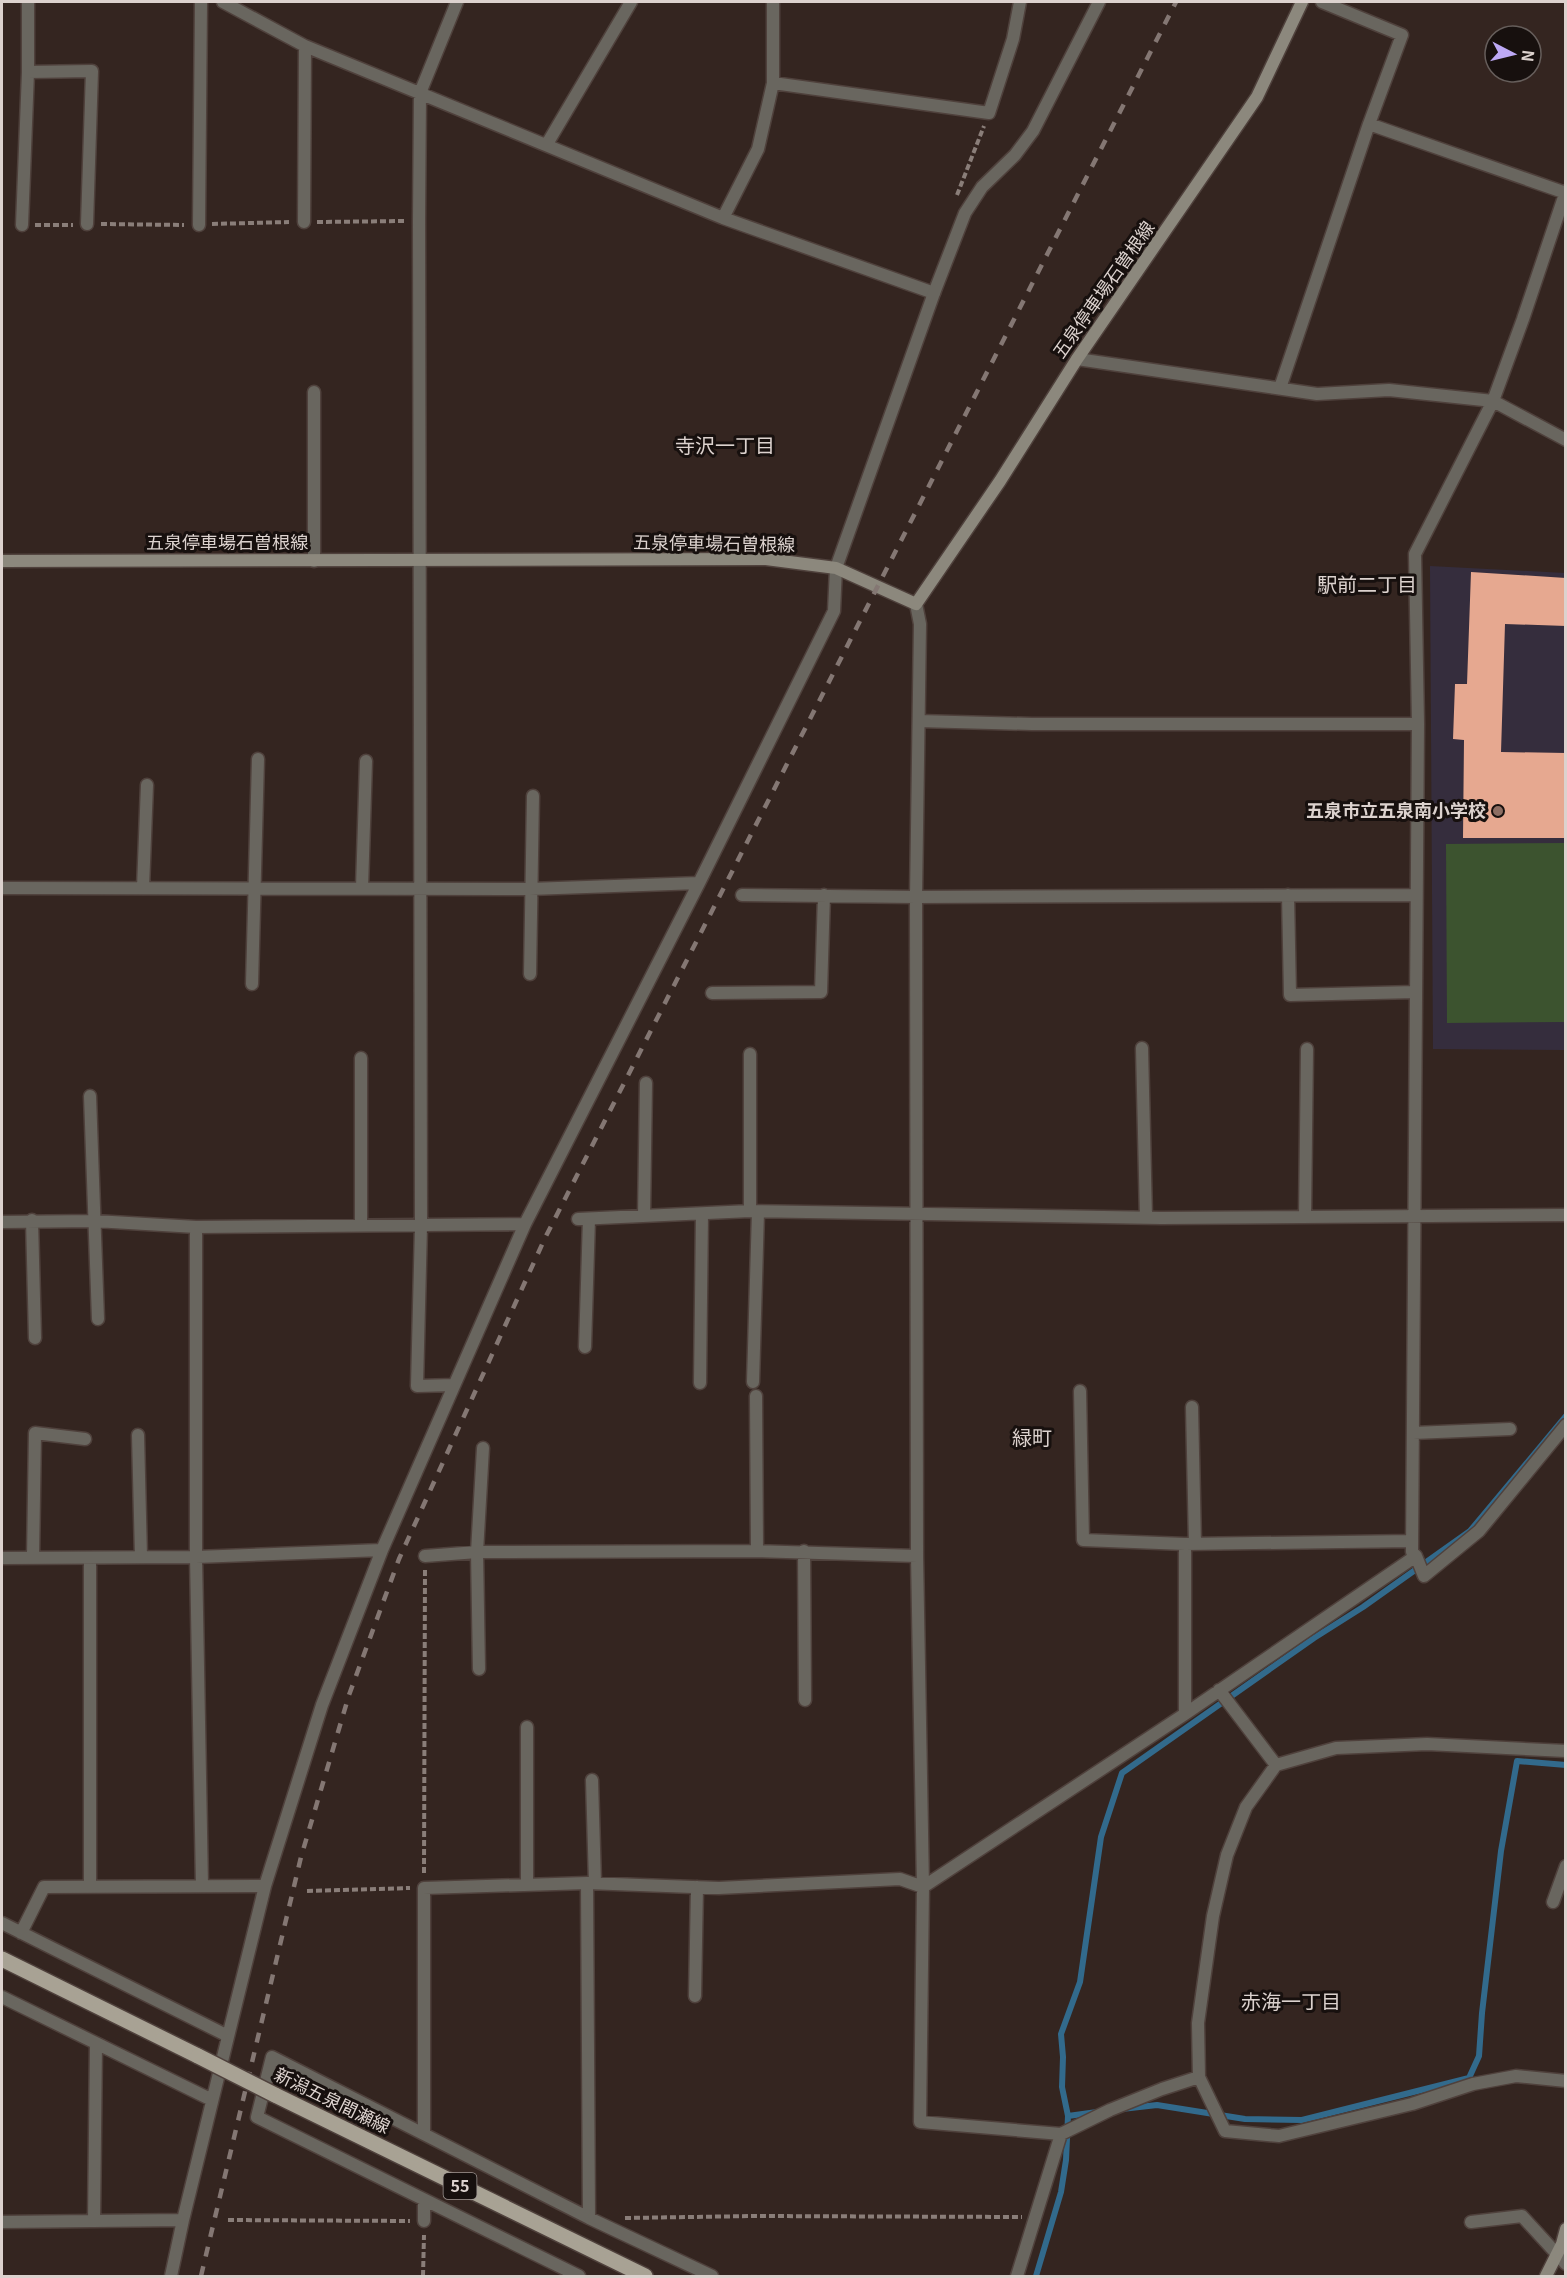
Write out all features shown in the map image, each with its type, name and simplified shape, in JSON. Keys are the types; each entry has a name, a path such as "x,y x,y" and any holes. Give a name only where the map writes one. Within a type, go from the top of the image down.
{"main road":[{"name":"五泉停車場石曽根線","path":"2,561 766,559 836,568 915,604 1000,481 1077,359 1257,97 1302,2"},
{"name":"新潟五泉間瀬線","path":"2,1959 645,2277"},
{"path":"1546,2277 1561,2260 1566,2229"}],"street":[{"path":"22,225 28,72 28,2"},
{"path":"199,225 201,2"},
{"path":"223,2 305,46 723,218 934,293"},
{"path":"454,1385 417,1386 421,1226 419,394 420,93 457,2"},
{"path":"547,144 630,2"},
{"path":"723,218 758,149 772,83 773,2"},
{"path":"772,83 989,113 1013,39 1020,2"},
{"path":"171,2277 265,1886 322,1705 382,1550 525,1224 699,883 834,611 836,568 934,293 965,213 982,187 1015,155 1033,131 1099,2"},
{"path":"1280,388 1369,124 1402,35 1322,2"},
{"path":"303,222 305,46"},
{"path":"28,72 92,71 87,225"},
{"path":"1369,124 1565,192 1493,401 1415,554 1418,724 1412,1552 1424,1576 1479,1531 1566,1425"},
{"path":"1077,359 1317,393 1389,390 1493,401 1566,440"},
{"path":"314,392 314,561"},
{"path":"915,604 920,624 916,897 917,1556 923,1887 920,2122 1061,2134 1110,2110 1199,2077"},
{"path":"919,721 1032,724 1418,724"},
{"path":"252,984 258,759"},
{"path":"362,888 366,762"},
{"path":"143,888 147,785"},
{"path":"530,974 533,796"},
{"path":"2,888 530,889 699,883"},
{"path":"742,895 916,897 1416,895"},
{"path":"1288,895 1290,995 1415,992"},
{"path":"712,993 821,992 824,896"},
{"path":"1142,1048 1146,1218"},
{"path":"1305,1217 1307,1049"},
{"path":"750,1054 754,1211 753,1382"},
{"path":"361,1059 361,1226"},
{"path":"644,1216 645,1083"},
{"path":"90,1096 98,1319"},
{"path":"585,1347 583,1219 754,1211 918,1216 1146,1218 1566,1215"},
{"path":"700,1383 702,1214"},
{"path":"32,1220 35,1338"},
{"path":"2,1221 94,1221 196,1227 525,1224"},
{"path":"196,1227 196,1557 202,1886"},
{"path":"1080,1390 1083,1540 1190,1544 1412,1541"},
{"path":"756,1396 757,1551"},
{"path":"1185,1714 1192,1407"},
{"path":"1413,1434 1510,1429"},
{"path":"33,1558 35,1433 85,1439"},
{"path":"138,1435 141,1557"},
{"path":"479,1670 477,1552 483,1448"},
{"path":"2,1558 196,1557 382,1550"},
{"path":"425,1556 477,1552 804,1551 917,1556"},
{"path":"804,1551 805,1700"},
{"path":"923,1887 1185,1714 1416,1556"},
{"path":"90,1558 90,1887"},
{"path":"1219,1690 1276,1765"},
{"path":"527,1727 527,1885"},
{"path":"1566,1751 1427,1744 1336,1748 1276,1765 1246,1807 1227,1855 1213,1916 1198,2023 1199,2077 1225,2131 1279,2136 1412,2104 1473,2084 1516,2076 1566,2081"},
{"path":"589,2218 592,1780"},
{"path":"1553,1902 1566,1866"},
{"path":"424,2133 424,1888 591,1883 719,1888 900,1879 923,1887"},
{"path":"21,1933 44,1887 265,1886"},
{"path":"695,1996 697,1887"},
{"path":"2,1923 228,2036"},
{"path":"2,1997 213,2100"},
{"path":"94,2221 96,2044"},
{"path":"579,2277 257,2117 272,2057 589,2218 712,2277"},
{"path":"1017,2277 1061,2134"},
{"path":"424,2200 424,2221"},
{"path":"1471,2222 1522,2216 1561,2260"},
{"path":"2,2222 183,2220"}],"path":[{"path":"306,1891 424,1888 425,1556"},
{"path":"624,2218 1035,2217"},
{"path":"228,2220 424,2221 423,2277"}],"shaded area":[{"name":"五泉市立五泉南小学校","path":"1430,566 1565,573 1565,1050 1433,1049"}],"green space":[{"path":"1565,843 1565,1022 1447,1023 1446,844"}],"building":[{"path":"1471,572 1566,578 1566,626 1505,624 1501,752 1566,753 1566,838 1463,838 1464,740 1453,739 1455,684 1467,684"}],"waterway":[{"path":"1036,2276 1061,2192 1066,2160 1068,2116 1062,2087 1061,2034 1080,1982 1101,1837 1122,1773 1470,1531 1566,1416"},
{"path":"1122,2109 1157,2105 1245,2119 1302,2120 1469,2078 1479,2056 1501,1851 1517,1761 1566,1765"},
{"path":"1068,2116 1097,2112"}],"railway":[{"path":"201,2276 301,1857 349,1695 399,1559 545,1238 1176,2"}],"place":[{"name":"五泉市立五泉南小学校","path":"1498,811"}],"district":[{"name":"寺沢一丁目","path":"725,446"},
{"name":"駅前二丁目","path":"1367,585"},
{"name":"緑町","path":"1032,1438"},
{"name":"赤海一丁目","path":"1291,2002"}]}
